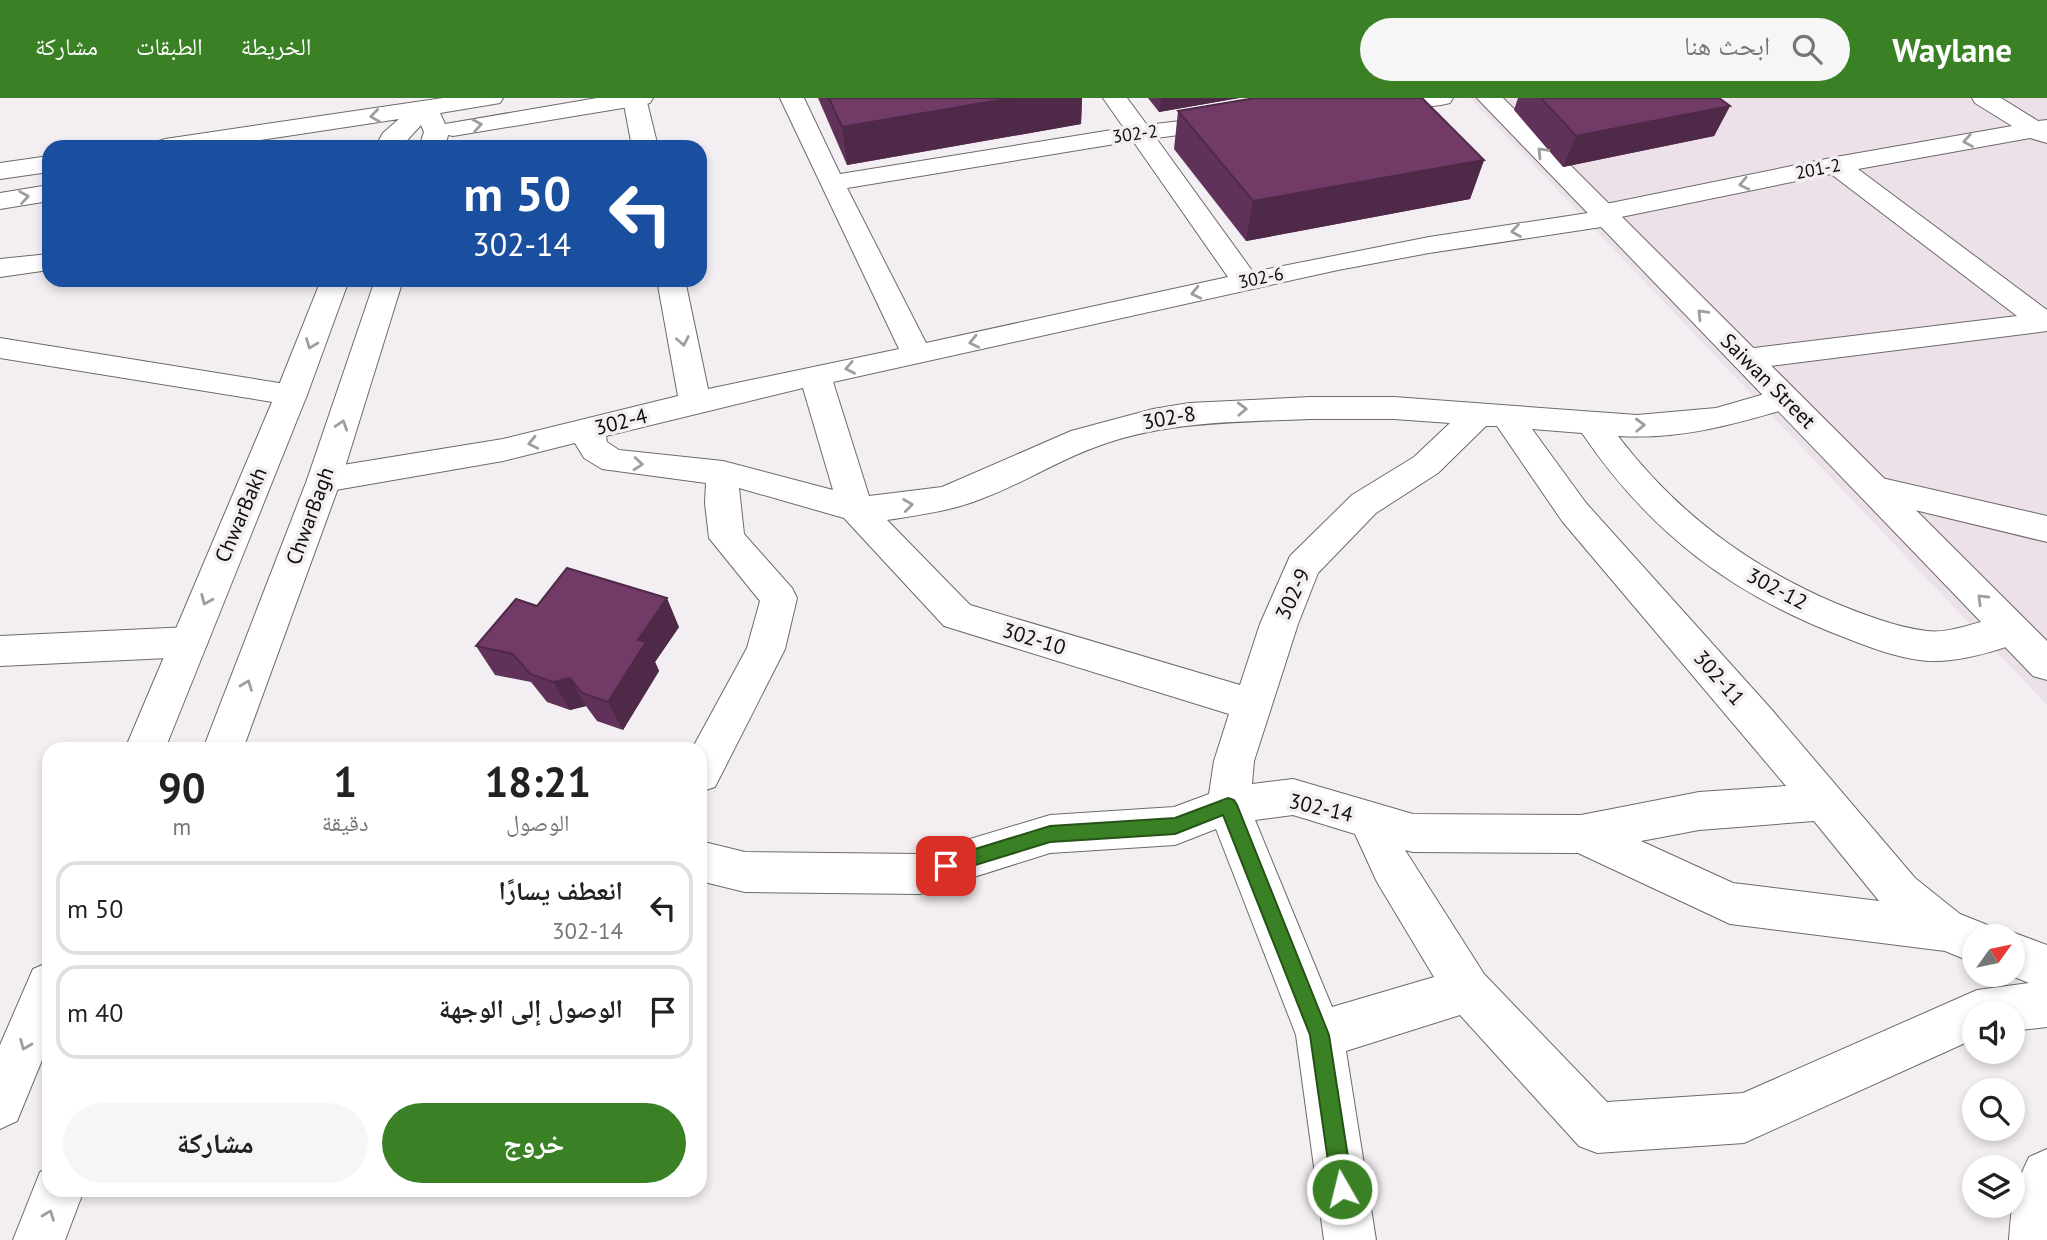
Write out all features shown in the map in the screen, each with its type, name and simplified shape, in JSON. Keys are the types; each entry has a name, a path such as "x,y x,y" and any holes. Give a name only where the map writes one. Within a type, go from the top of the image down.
{"street":[{"path":"207,140 426,103 491,98"},
{"path":"792,98 831,183 917,355"},
{"path":"1115,98 1246,282"},
{"path":"1345,109 1441,98"},
{"name":"Saiwan Street","path":"1489,98 2047,665"},
{"path":"1984,98 2043,131"},
{"path":"426,103 434,140 576,109 638,99 644,140"},
{"path":"384,140 426,103"},
{"path":"496,140 576,109"},
{"name":"302-2","path":"831,183 1139,132 1249,120"},
{"name":"201-2","path":"1604,215 1836,165 2043,131"},
{"path":"0,172 42,165"},
{"path":"1836,165 2045,322"},
{"path":"0,201 42,194"},
{"name":"302-6","path":"917,355 1246,282 1429,245 1604,215"},
{"path":"0,268 42,263"},
{"name":"ChwarBakh","path":"148,742 291,395 332,287"},
{"name":"ChwarBagh","path":"226,742 324,480 387,287"},
{"path":"672,287 695,403"},
{"path":"1746,359 2045,322"},
{"path":"0,348 291,395"},
{"name":"302-4","path":"324,480 503,450 815,375 917,355"},
{"path":"815,375 856,509"},
{"name":"302-8","path":"589,430 589,441 593,449 614,461 723,473 769,483 856,509 885,508 942,499 994,481 1083,439 1153,420 1189,414 1310,408 1493,414 1593,425 1637,426 1717,419 1785,399"},
{"name":"302-9","path":"1228,805 1234,761 1279,624 1303,566 1364,504 1426,466 1493,414"},
{"name":"302-11","path":"1493,414 1899,892 1959,935"},
{"name":"302-12","path":"1593,425 1630,473 1698,542 1748,575 1820,612 1861,628 1930,646 1956,644 2013,630"},
{"path":"707,761 766,649 779,598 727,538 722,503 723,473"},
{"path":"1873,488 2047,529"},
{"name":"302-10","path":"856,509 957,616 1252,705"},
{"path":"0,651 188,642"},
{"name":"302-14","path":"707,863 744,873 920,874 1050,834 1175,826 1228,805 1293,797 1413,833 1581,834 1699,811 1824,802"},
{"path":"1228,805 1320,1035 1350,1240"},
{"path":"1370,820 1392,868 1468,990 1597,1128 1744,1118 1962,1020"},
{"path":"1581,834 1730,903 1959,935"},
{"path":"2025,959 2047,967"},
{"path":"1320,1035 1468,990"},
{"path":"0,1104 42,1002"},
{"path":"2025,1006 2047,1004"},
{"path":"2035,1240 2037,1197 2047,1175"},
{"path":"39,1240 55,1197"}],"shaded area":[{"path":"1470,98 2047,98 2047,705"}],"building":[{"path":"829,98 1012,98 842,127"},
{"path":"1255,98 1422,98 1484,160 1253,201 1178,111"},
{"path":"1541,98 1719,98 1730,106 1576,136"},
{"path":"567,568 667,598 638,640 646,642 608,702 582,693 570,678 553,682 530,674 513,654 476,646 516,599 537,606"}],"route":[{"path":"946,866 1050,834 1175,826 1228,805 1320,1035 1342,1189"}]}
